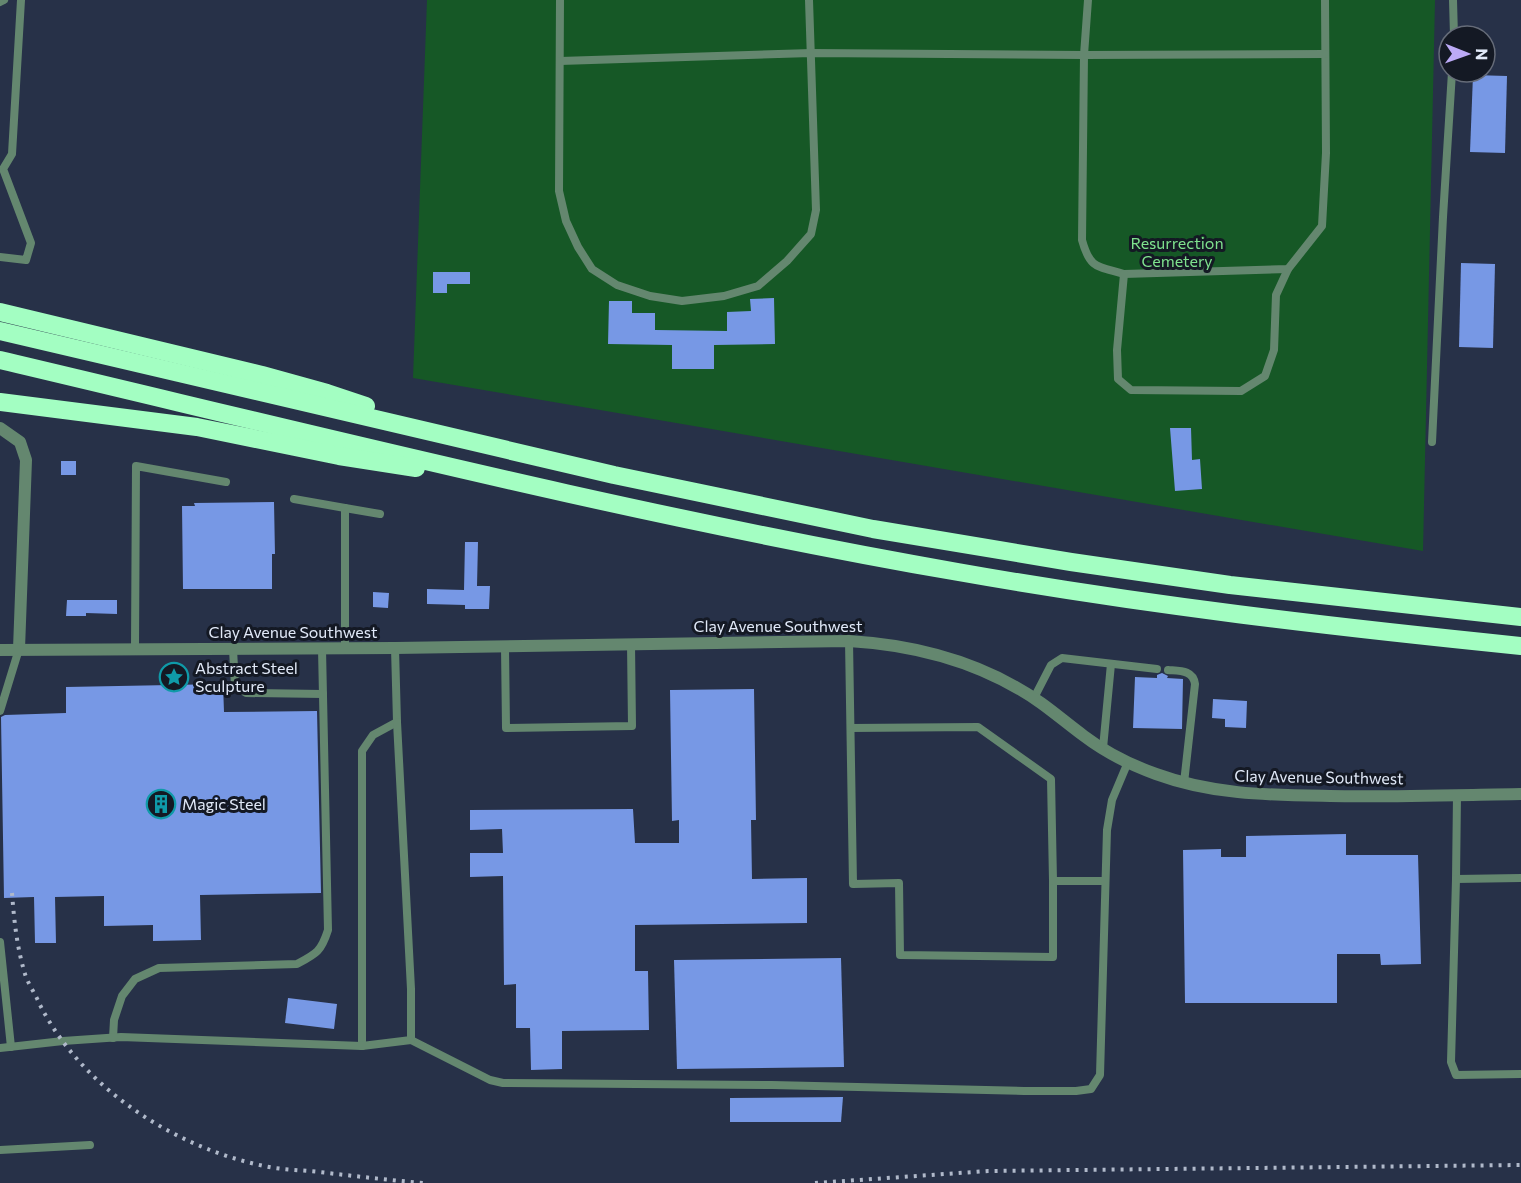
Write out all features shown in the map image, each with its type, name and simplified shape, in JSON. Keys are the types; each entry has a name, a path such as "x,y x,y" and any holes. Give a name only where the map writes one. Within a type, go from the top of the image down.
{"highway":[{"path":"0,312 179,354 327,393 456,438"},
{"path":"0,331 731,501 873,529 1266,590 1521,617"},
{"path":"0,360 554,490 811,545 982,577 1241,615 1521,646"},
{"path":"0,402 197,427 349,458 554,490"}],"street":[{"path":"0,428 20,442 26,460 19,649"},
{"name":"Clay Avenue Southwest","path":"0,650 345,649 849,641 901,645 938,654 998,678 1034,698 1103,748 1128,762 1184,783 1219,791 1257,795 1521,794"}],"lane":[{"path":"0,257 26,260 31,243 1,169 12,154 21,0"},
{"path":"560,0 559,192 566,221 578,247 592,269 617,285 650,296 682,301 724,296 758,286 787,261 811,234 816,210 809,0"},
{"path":"1088,0 1084,55 1082,240 1087,258 1098,266 1124,274 1288,269"},
{"path":"1124,274 1117,350 1118,379 1131,390 1241,391 1264,376 1274,350 1276,295 1288,269 1322,226 1326,153 1325,0"},
{"path":"1453,0 1454,24"},
{"path":"560,61 810,53 1325,54"},
{"path":"1432,442 1451,84"},
{"path":"135,649 136,466 226,482"},
{"path":"294,499 380,514"},
{"path":"345,508 345,649"},
{"path":"849,641 853,884 899,883 900,956 1053,957 1051,778 978,727 851,728"},
{"path":"506,647 506,728 632,726 631,644"},
{"path":"395,648 411,989 411,1040"},
{"path":"0,711 19,649"},
{"path":"233,649 235,686 246,693 323,694"},
{"path":"113,1038 114,1020 122,996 135,979 159,968 297,964 323,946 328,930 322,649"},
{"path":"1034,698 1051,665 1062,658 1157,669"},
{"path":"1103,748 1111,664"},
{"path":"1168,670 1190,673 1194,677 1195,684 1184,783"},
{"path":"362,1046 362,751 373,735 397,722"},
{"path":"0,1048 113,1038 362,1046 411,1040 490,1080 503,1083 772,1085 1024,1091 1091,1089 1100,1075 1107,830 1112,800 1128,762"},
{"path":"1457,795 1451,1062 1456,1075 1521,1074"},
{"path":"1456,879 1521,878"},
{"path":"1053,881 1104,881"},
{"path":"0,942 11,1047"},
{"path":"0,1150 90,1145"}],"green space":[{"name":"Resurrection Cemetery","path":"427,0 1435,0 1423,551 413,378"}],"building":[{"path":"1497,76 1507,76 1505,153 1470,152 1473,84 1497,84"},
{"path":"1461,263 1495,264 1493,348 1459,347"},
{"path":"433,272 470,272 470,284 447,284 447,293 433,293"},
{"path":"774,298 775,344 714,345 714,369 672,369 672,345 608,344 609,301 632,301 632,313 655,313 655,330 727,331 727,312 751,311 750,299"},
{"path":"1170,428 1191,428 1192,460 1200,459 1202,489 1175,491"},
{"path":"61,461 76,461 76,475 61,475"},
{"path":"274,502 275,554 272,554 272,589 183,589 182,506 195,506 194,503"},
{"path":"465,542 478,542 477,586 490,586 489,609 465,609 465,605 427,604 427,589 464,590"},
{"path":"373,592 389,593 388,608 373,607"},
{"path":"67,600 117,600 117,614 86,613 86,616 66,616"},
{"path":"1162,673 1168,676 1167,678 1183,679 1182,729 1133,728 1135,677 1157,678 1157,675"},
{"name":"Magic Steel","path":"223,684 224,712 317,711 321,893 200,895 201,940 153,941 153,925 104,926 104,896 55,897 56,943 35,943 34,897 4,898 1,717 66,713 66,687"},
{"path":"754,689 756,820 751,820 752,879 807,878 807,923 635,925 635,971 648,971 649,1030 562,1031 562,1069 531,1070 530,1028 516,1028 516,984 504,985 503,876 470,877 470,853 503,853 502,829 470,830 470,810 633,809 635,843 679,843 679,820 672,821 670,690"},
{"path":"1213,699 1247,701 1246,728 1225,727 1225,719 1212,718"},
{"path":"1346,834 1346,855 1418,855 1421,964 1381,965 1380,954 1337,954 1337,1003 1185,1003 1183,850 1221,849 1221,857 1246,857 1246,836"},
{"path":"841,958 844,1067 677,1069 674,960"},
{"path":"288,998 337,1004 334,1029 285,1023"},
{"path":"843,1097 841,1122 730,1122 730,1098"}],"railway":[{"path":"12,893 22,964 26,978 39,1003 57,1034 80,1062 106,1088 135,1110 167,1130 200,1146 234,1158 275,1168 423,1183"},
{"path":"815,1183 988,1171 1521,1165"}],"place":[{"name":"Abstract Steel Sculpture","path":"174,677"},
{"name":"Magic Steel","path":"161,804"}]}
